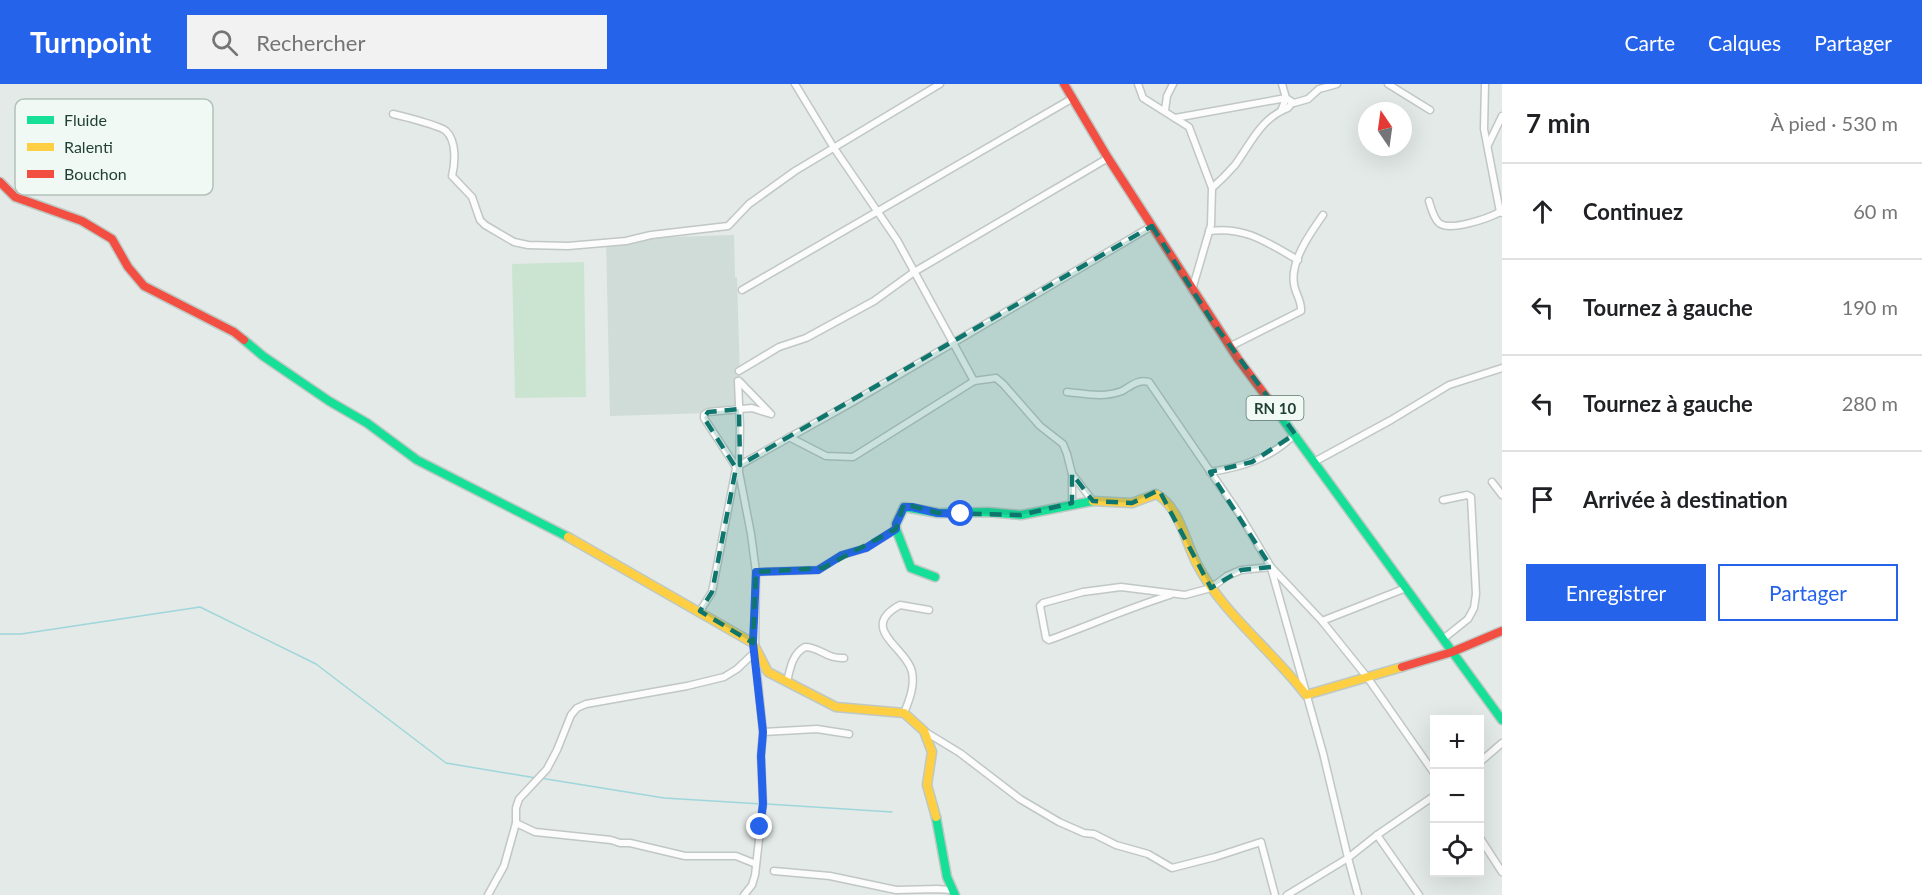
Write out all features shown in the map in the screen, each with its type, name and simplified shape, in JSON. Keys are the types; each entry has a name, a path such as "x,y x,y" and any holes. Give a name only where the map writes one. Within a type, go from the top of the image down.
{"street":[{"path":"795,84 834,148 878,211 974,381"},
{"path":"393,114 446,130 452,139 454,151 452,176 472,197 480,220 498,234 514,242 568,246 626,241 651,235 728,226 749,204 795,171 940,84"},
{"name":"RN 10","path":"1064,84 1108,158 1229,347 1295,434 1502,720"},
{"path":"1138,84 1143,98 1189,127 1212,188 1209,231 1192,290"},
{"path":"1165,110 1167,96 1173,84"},
{"path":"1282,84 1286,98 1292,103"},
{"path":"1212,188 1236,164 1264,123 1292,103 1308,99 1319,89 1337,84"},
{"path":"1388,84 1430,110"},
{"path":"1429,201 1437,221 1445,225 1484,220 1501,212 1484,129 1485,84"},
{"path":"742,290 1073,98"},
{"path":"1175,118 1286,98"},
{"path":"1281,111 1286,98"},
{"path":"1487,146 1502,116"},
{"path":"739,371 779,347 806,338 874,301 914,273 1108,158"},
{"path":"0,182 15,197 82,220 112,239 128,267 144,286 234,332 263,356 329,401 368,423 417,460 550,526 700,611 754,648 768,672 836,707 904,713 924,731 960,753 1020,799 1059,822 1084,833 1094,834 1116,845 1148,854 1172,868 1261,842 1275,895"},
{"path":"1229,347 1302,311 1293,278 1310,233 1323,215"},
{"path":"738,468 1152,226"},
{"path":"1209,231 1233,230 1247,233 1298,260"},
{"path":"1314,462 1449,385 1501,368 1502,360"},
{"path":"789,437 826,456 854,457 974,381 996,378 1040,426 1063,444 1072,474 1072,503"},
{"path":"700,611 712,592 738,468 739,409 738,381 771,414 752,408 739,409 708,412 704,418 738,468 752,534 756,572 754,648 763,732 761,756 763,804 752,885 744,895"},
{"path":"1068,392 1106,395 1123,390 1138,381 1149,382 1240,515 1271,567 1322,621 1367,677 1431,769"},
{"path":"1210,472 1237,468 1252,462 1295,434"},
{"path":"1072,474 1093,501"},
{"path":"1492,482 1502,495"},
{"path":"935,578 927,572 911,568 896,529 901,510 908,506 938,513 988,512 1021,515 1034,514 1072,503 1093,501 1132,503 1151,495 1160,495 1179,524 1211,588 1247,630 1286,669 1306,695"},
{"path":"1443,500 1467,495 1471,497 1476,594 1472,614 1443,639"},
{"path":"756,572 818,570 842,555 866,548 896,529"},
{"path":"1170,595 1129,608 1107,619 1049,640 1046,638 1040,606 1043,603 1083,592 1121,586 1185,596 1211,588 1227,576 1241,570 1271,567"},
{"path":"1271,567 1323,753 1347,858 1358,895"},
{"path":"1322,621 1406,588"},
{"path":"904,713 910,698 912,671 888,637 883,621 884,617 900,605 929,610"},
{"path":"1306,695 1452,652 1502,630"},
{"path":"787,682 793,660 801,648 811,647 835,658 844,658"},
{"path":"488,895 504,866 516,824 516,807 519,799 547,769 577,708 586,704 724,677 737,669 754,648"},
{"path":"763,732 817,729 849,734"},
{"path":"924,731 932,752 927,785 936,816 947,877 953,893"},
{"path":"1484,758 1502,743"},
{"path":"1287,895 1347,858 1430,799"},
{"path":"516,824 535,832 630,843 685,856 736,856 756,864"},
{"path":"1377,835 1419,895"},
{"path":"1484,845 1502,872"},
{"path":"774,871 830,876 896,890 937,889 953,893"}],"highlighted area":[{"path":"1152,226 1212,321 1295,434 1252,462 1210,472 1271,567 1241,570 1211,588 1159,490 1132,503 1093,501 1072,474 1072,503 1021,515 938,513 904,504 896,529 823,568 756,572 753,643 700,611 712,592 736,468 704,418 708,412 739,409 740,465"}],"shaded area":[{"path":"734,235 741,412 610,416 606,239"}],"green space":[{"path":"584,262 586,397 515,398 512,264"}],"waterway":[{"path":"0,634 21,634 200,607 316,664 446,763 536,778"},
{"path":"540,778 664,798 762,804"},
{"path":"767,804 892,812"}],"traffic: fast":[{"path":"244,340 263,356 329,401 367,423 417,460 568,537"},
{"path":"1268,399 1502,720"},
{"path":"935,577 911,568 896,529 904,507 938,513 988,512 1021,515 1093,501"},
{"path":"936,817 947,877 955,895"}],"traffic: slow":[{"path":"1093,501 1132,503 1156,494 1164,500 1176,516 1197,564 1220,599 1306,695 1402,667"},
{"path":"568,537 753,643 768,672 836,707 904,713 924,731 932,752 927,785 936,817"}],"traffic: jam":[{"path":"1064,84 1108,158 1238,359 1268,399"},
{"path":"0,182 15,197 82,221 112,239 128,267 144,286 234,332 244,340"},
{"path":"1402,667 1452,652 1502,631"}],"route":[{"path":"760,827 763,804 761,756 763,732 753,643 756,572 812,571 823,568 836,558 866,548 896,529 904,507 938,513 961,514"}]}
